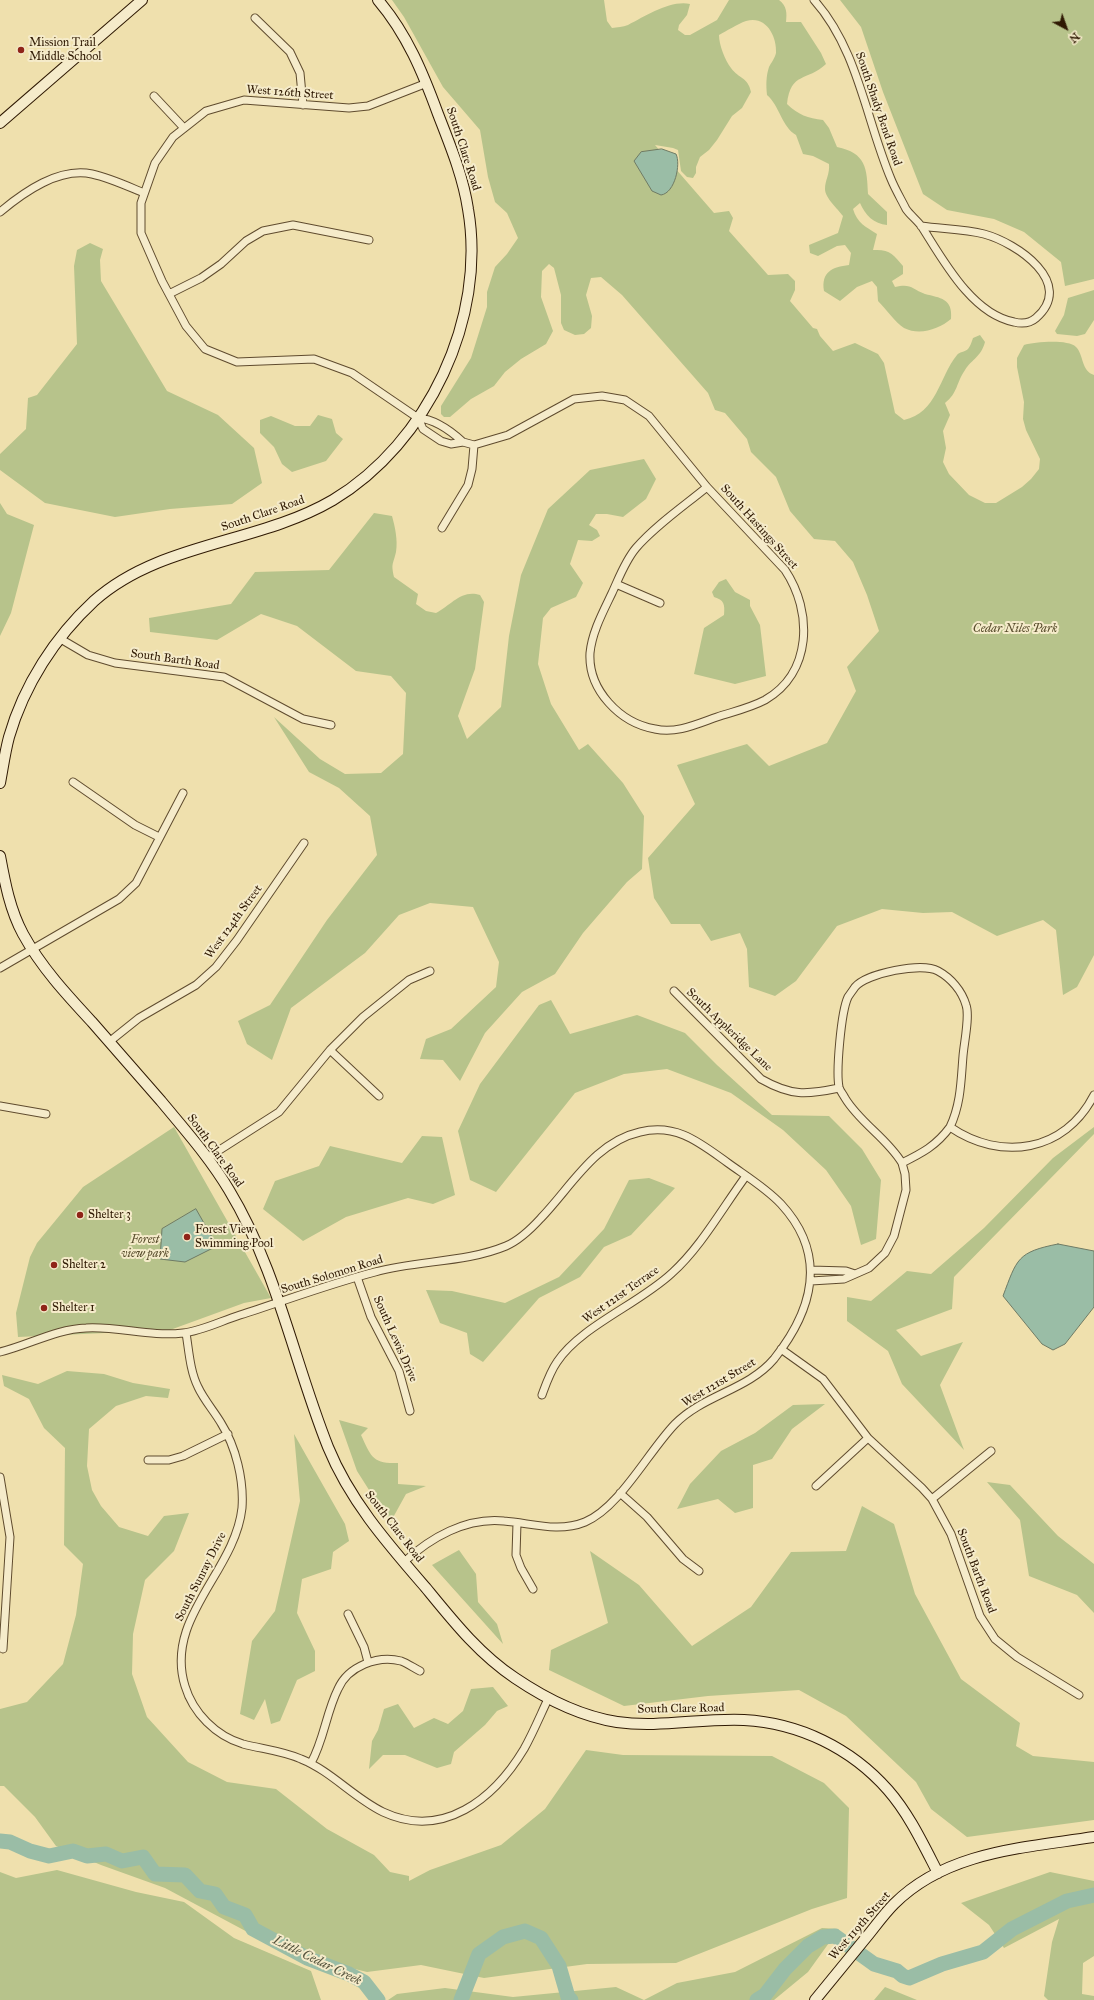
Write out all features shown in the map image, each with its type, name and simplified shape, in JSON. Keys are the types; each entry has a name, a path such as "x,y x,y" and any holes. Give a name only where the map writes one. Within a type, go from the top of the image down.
{"street":[{"path":"0,123 142,0"},
{"name":"South Clare Road","path":"0,783 10,736 32,680 59,638 96,600 139,570 289,521 334,499 376,467 406,434 425,409 453,349 470,292 472,258 469,210 461,176 427,83 412,49 391,15 378,0"},
{"name":"South Shady Bend Road","path":"814,0 834,25 848,56 891,179 907,210 921,226 944,263 976,301 992,314 1006,321 1022,324 1032,322 1043,312 1049,303 1051,292 1048,281 1041,270 1026,256 1003,242 984,234 921,226"},
{"path":"256,18 290,52 300,73 304,105"},
{"name":"West 126th Street","path":"144,192 155,163 173,137 206,111 244,100 349,108 368,106 427,83"},
{"path":"154,96 184,128"},
{"path":"0,212 40,185 66,174 91,174 144,192 141,203 141,233 169,294 186,326 205,348 237,362 314,359 352,373 418,418 428,419 455,435 463,442"},
{"path":"169,294 201,278 220,264 246,241 263,231 293,225 369,240"},
{"name":"South Hastings Street","path":"474,445 508,435 574,399 588,396 613,396 625,400 649,416 707,487 779,562 791,578 803,620 804,642 802,654 797,666 783,686 764,700 753,705 687,728 657,730 634,722 623,716 608,703 596,684 590,654 598,623 626,564 636,549 707,487"},
{"path":"418,418 423,429 441,441 451,444 463,442 474,445 472,469 468,485 442,528"},
{"path":"616,584 660,603"},
{"name":"South Barth Road","path":"59,638 88,655 115,663 224,677 303,719 331,725"},
{"path":"73,782 135,825 159,837"},
{"path":"0,968 119,899 136,883 183,793"},
{"name":"West 124th Street","path":"109,1042 139,1018 196,985 216,967 237,940 304,843"},
{"name":"South Clare Road","path":"0,856 9,901 23,934 32,949 57,984 109,1042 207,1158 229,1190 246,1220 262,1256 327,1443 338,1469 358,1504 382,1538 462,1631 489,1658 514,1677 548,1699 586,1714 620,1722 666,1724 743,1720 778,1725 813,1735 854,1759 887,1789 908,1818 938,1873"},
{"path":"811,1281 844,1280 869,1268 885,1252 894,1236 906,1190 905,1174 902,1163 889,1146 860,1119 839,1088 838,1068 844,1016 848,997 856,986 869,977 891,970 925,968 937,970 952,981 962,995 967,1007 958,1107 950,1127 940,1140 902,1163"},
{"path":"207,1158 279,1112 330,1050 362,1017 394,990 409,980 430,971"},
{"name":"South Appleridge Lane","path":"674,991 761,1079 778,1088 812,1094 839,1088"},
{"path":"330,1050 380,1096"},
{"path":"950,1127 960,1134 996,1147 1024,1147 1044,1142 1063,1132 1078,1120 1094,1096"},
{"path":"0,1106 46,1114"},
{"name":"South Solomon Road","path":"0,1352 55,1333 84,1328 143,1333 186,1333 379,1271 441,1262 483,1253 509,1245 528,1232 552,1207 595,1157 615,1141 641,1131 665,1130 684,1134 701,1144"},
{"name":"West 121st Street","path":"404,1562 413,1554 450,1530 470,1523 485,1520 549,1527 567,1527 583,1522 606,1508 620,1493 674,1425 688,1412 756,1375 766,1367 781,1348 800,1319 806,1306 811,1281 811,1270 804,1241 791,1216 770,1193 701,1144"},
{"name":"West 121st Terrace","path":"542,1396 556,1362 568,1348 582,1336 658,1285 674,1272 689,1256 746,1176"},
{"path":"811,1270 846,1271 855,1274"},
{"name":"South Lewis Drive","path":"357,1277 371,1317 399,1371 410,1411"},
{"name":"South Sunray Drive","path":"186,1333 193,1374 197,1386 228,1434 235,1451 243,1492 242,1510 238,1529 188,1622 180,1655 181,1670 185,1686 194,1708 203,1719 227,1738 241,1744 291,1755 311,1764 382,1812 412,1820 426,1821 459,1814 474,1806 497,1784 524,1750 548,1699"},
{"name":"South Barth Road","path":"781,1348 823,1379 868,1438 932,1499 951,1534 980,1616 992,1634 1006,1649 1017,1657 1079,1695"},
{"path":"148,1460 169,1460 183,1456 228,1434"},
{"path":"816,1486 868,1438"},
{"path":"932,1499 991,1451"},
{"path":"0,1478 10,1537 3,1649"},
{"path":"620,1493 647,1517 683,1559 699,1571"},
{"path":"517,1523 516,1555 533,1590"},
{"path":"348,1614 364,1647 368,1662"},
{"path":"311,1764 321,1743 338,1686 357,1668 368,1662 391,1660 402,1662 420,1671"},
{"name":"West 119th Street","path":"815,2000 895,1903 911,1890 938,1873 956,1864 985,1855 1094,1837"}],"green space":[{"name":"Cedar Niles Park","path":"392,0 604,0 607,21 612,28 628,25 650,13 674,4 682,3 690,4 687,15 679,25 678,30 685,35 690,35 717,20 729,0 779,0 784,5 786,10 786,22 801,22 821,53 826,64 819,70 801,78 792,86 787,104 795,111 804,115 823,120 829,128 837,147 854,153 863,163 867,177 868,194 887,212 887,225 878,223 870,218 860,203 853,209 859,221 877,234 873,250 883,250 891,253 903,266 903,274 892,281 895,287 908,286 925,294 944,300 950,307 951,319 941,326 929,330 916,331 904,328 878,301 877,287 872,281 857,287 840,301 824,291 824,279 826,275 833,269 849,265 851,253 845,245 837,246 818,256 810,253 809,245 838,233 843,216 829,200 825,189 829,164 813,156 803,154 796,135 787,127 775,104 767,95 767,74 776,53 776,46 775,40 769,28 765,24 753,20 746,21 719,35 721,48 727,61 734,72 748,83 751,92 742,108 732,116 717,140 709,150 700,157 696,167 696,173 693,178 687,177 681,171 678,150 655,145 714,213 729,211 733,218 729,231 768,275 788,274 795,281 795,290 790,301 813,328 817,329 820,336 833,351 855,343 878,354 884,363 895,413 904,420 915,416 924,410 931,402 957,355 968,349 973,338 980,335 985,342 979,355 965,370 955,392 945,403 950,415 943,431 946,448 943,462 949,474 969,495 985,503 996,503 1022,487 1039,469 1040,459 1026,430 1023,419 1024,402 1017,367 1017,358 1024,345 1043,342 1059,342 1072,344 1079,350 1087,370 1094,375 1094,955 1077,987 1063,995 1056,930 1043,920 997,936 952,912 923,913 882,909 837,926 796,981 775,996 749,987 747,949 740,933 711,941 700,924 671,924 654,898 648,858 695,804 677,765 747,744 769,766 827,743 856,691 847,667 879,631 867,595 853,562 835,541 814,539 790,511 776,477 751,452 747,439 725,413 715,410 708,393 622,295 601,277 591,278 586,295 592,316 591,328 584,334 575,335 564,330 561,323 561,295 554,268 549,264 542,271 541,297 553,331 546,344 521,359 505,372 494,386 471,399 450,417 444,417 441,414 441,406 471,358 487,307 487,292 495,267 507,254 518,238 507,213 495,202 488,177 480,130 443,87 404,17"},
{"path":"840,0 1094,0 1094,279 1065,286 1061,262 1024,232 994,219 947,210 923,194 883,92 861,27"},
{"path":"90,243 103,249 100,260 101,281 167,391 218,415 254,448 262,483 232,504 170,509 115,517 45,503 0,470 0,454 26,429 28,398 37,395 77,344 74,266 77,250"},
{"path":"1094,290 1094,320 1085,334 1077,336 1057,334 1055,331 1064,315 1068,298"},
{"path":"318,415 332,419 336,433 343,439 326,461 292,472 282,464 274,447 260,433 260,420 271,416 295,426 310,426"},
{"path":"644,459 656,479 646,499 623,517 607,514 596,514 589,525 597,530 600,536 592,541 578,540 570,564 583,583 576,597 551,608 543,618 538,664 551,704 579,750 588,744 623,783 644,816 642,869 627,882 583,933 555,974 522,992 485,1033 460,1081 443,1060 420,1059 426,1039 451,1029 496,987 499,962 473,907 430,903 399,915 365,953 291,1008 272,1060 247,1044 238,1021 270,1005 327,920 377,855 370,816 339,788 309,772 274,717 320,759 345,774 381,773 403,754 406,693 391,676 356,671 297,626 261,614 217,640 150,632 149,618 231,604 255,572 329,570 374,513 392,516 397,543 393,562 394,577 418,594 416,604 426,611 436,613 462,596 468,594 480,595 484,602 475,669 458,716 467,739 501,707 509,636 521,575 548,509 590,470"},
{"path":"0,503 7,514 34,525 11,613 0,636"},
{"path":"726,579 735,592 750,600 750,606 760,625 766,676 735,684 694,674 704,628 724,615 722,601 714,597 712,592 719,582"},
{"path":"551,1000 570,1034 637,1015 685,1033 717,1065 772,1115 829,1116 862,1149 881,1180 876,1239 861,1245 851,1206 826,1170 783,1130 731,1093 667,1069 624,1074 575,1093 496,1192 470,1180 458,1131 480,1084 539,1005"},
{"name":"Forest view park","path":"174,1127 271,1298 244,1303 170,1330 18,1337 16,1313 30,1257 37,1243 83,1187"},
{"path":"1094,1127 1094,1134 954,1277 952,1309 896,1330 921,1356 963,1342 940,1385 964,1450 902,1384 888,1351 847,1321 847,1297 871,1301 907,1271 931,1274 984,1228 1053,1158"},
{"path":"422,1136 442,1137 455,1195 433,1204 408,1198 346,1217 303,1241 263,1209 275,1181 319,1166 330,1146 402,1163"},
{"path":"649,1178 675,1188 631,1235 604,1247 580,1277 539,1298 483,1362 470,1354 467,1333 440,1323 426,1290 452,1291 505,1303 559,1277 604,1229 629,1180"},
{"path":"67,1371 104,1374 133,1383 170,1389 168,1398 146,1396 116,1406 89,1429 87,1466 92,1490 101,1506 119,1527 148,1536 164,1516 189,1513 174,1551 145,1580 133,1634 132,1674 147,1717 188,1762 227,1782 276,1789 327,1829 374,1855 390,1872 409,1876 409,1881 430,1870 501,1845 545,1809 586,1750 623,1755 772,1756 824,1783 849,1808 847,1898 812,1909 676,1963 587,1964 484,1978 421,1965 367,1972 283,1951 165,1888 101,1865 56,1846 35,1817 4,1786 0,1786 0,1709 27,1702 63,1664 76,1615 83,1564 64,1545 65,1448 44,1428 29,1399 4,1386 2,1375 38,1384"},
{"path":"825,1404 792,1429 772,1459 753,1465 753,1508 735,1513 718,1499 677,1509 690,1484 721,1451 755,1433 793,1405"},
{"path":"339,1420 368,1428 361,1435 367,1448 378,1460 389,1463 398,1463 398,1484 426,1486 406,1494 390,1523 357,1471"},
{"path":"294,1434 345,1524 349,1541 333,1552 331,1569 302,1579 297,1613 315,1651 315,1671 297,1680 280,1721 271,1724 265,1699 254,1720 240,1714 252,1641 275,1611 300,1501"},
{"path":"987,1482 1010,1485 1058,1536 1094,1564 1094,1613 1077,1595 1029,1576 1020,1520"},
{"path":"862,1506 894,1524 915,1594 961,1679 1020,1723 1016,1746 1033,1756 1094,1762 1094,1820 967,1837 931,1809 916,1782 846,1716 799,1690 708,1696 624,1706 549,1670 551,1650 608,1623 590,1551 639,1585 692,1646 751,1607 791,1552 846,1551"},
{"path":"459,1550 476,1574 478,1602 497,1624 503,1644 432,1565"},
{"path":"493,1687 508,1706 497,1711 485,1725 454,1752 451,1764 437,1768 405,1755 383,1755 369,1769 372,1741 378,1730 384,1709 398,1704 414,1728 434,1718 448,1724 463,1711 471,1689"},
{"path":"57,1870 136,1892 184,1902 234,1938 311,1971 321,2000 0,2000 0,1872 16,1878"},
{"path":"1050,1872 1094,1881 1094,1956 1083,1963 1082,1994 1094,1996 1094,2000 1048,2000 1044,1996 1052,1942 1059,1919 1004,1948 989,1925 961,1903"},
{"path":"822,1928 839,1929 808,1972 774,2000 644,2000 677,1983 735,1972"},
{"path":"616,1987 644,2000 388,2000 397,1994 445,1988 513,1997"},
{"path":"885,1987 917,2000 874,2000"}],"shaded area":[{"path":"662,149 676,154 678,164 676,178 673,184 666,193 661,195 652,191 634,161 641,152"},
{"name":"Forest View Swimming Pool","path":"196,1209 217,1246 185,1262 160,1259 162,1229"},
{"path":"1058,1244 1094,1251 1094,1307 1065,1344 1053,1350 1042,1344 1003,1296 1012,1273 1020,1259 1034,1250"}],"waterway":[{"name":"Little Cedar Creek","path":"0,1841 10,1842 30,1851 49,1856 73,1851 87,1856 106,1854 122,1861 143,1857 155,1874 185,1875 200,1891 215,1894 224,1907 245,1915 253,1929 307,1958 349,1974 364,1982 378,2000"},
{"name":"Little Cedar Creek","path":"757,2000 765,1995 785,1969 808,1946 823,1937 835,1936 874,1964 897,1971 903,1976 909,1978 942,1964 983,1952 1012,1929 1067,1901 1094,1895"},
{"name":"Little Cedar Creek","path":"461,2000 479,1954 503,1937 525,1931 541,1938 559,1966 568,1997 571,2000"}],"place":[{"name":"Mission Trail Middle School","path":"21,50"},
{"name":"Shelter 3","path":"80,1215"},
{"name":"Forest View Swimming Pool","path":"187,1237"},
{"name":"Shelter 2","path":"54,1265"},
{"name":"Shelter 1","path":"44,1308"}]}
